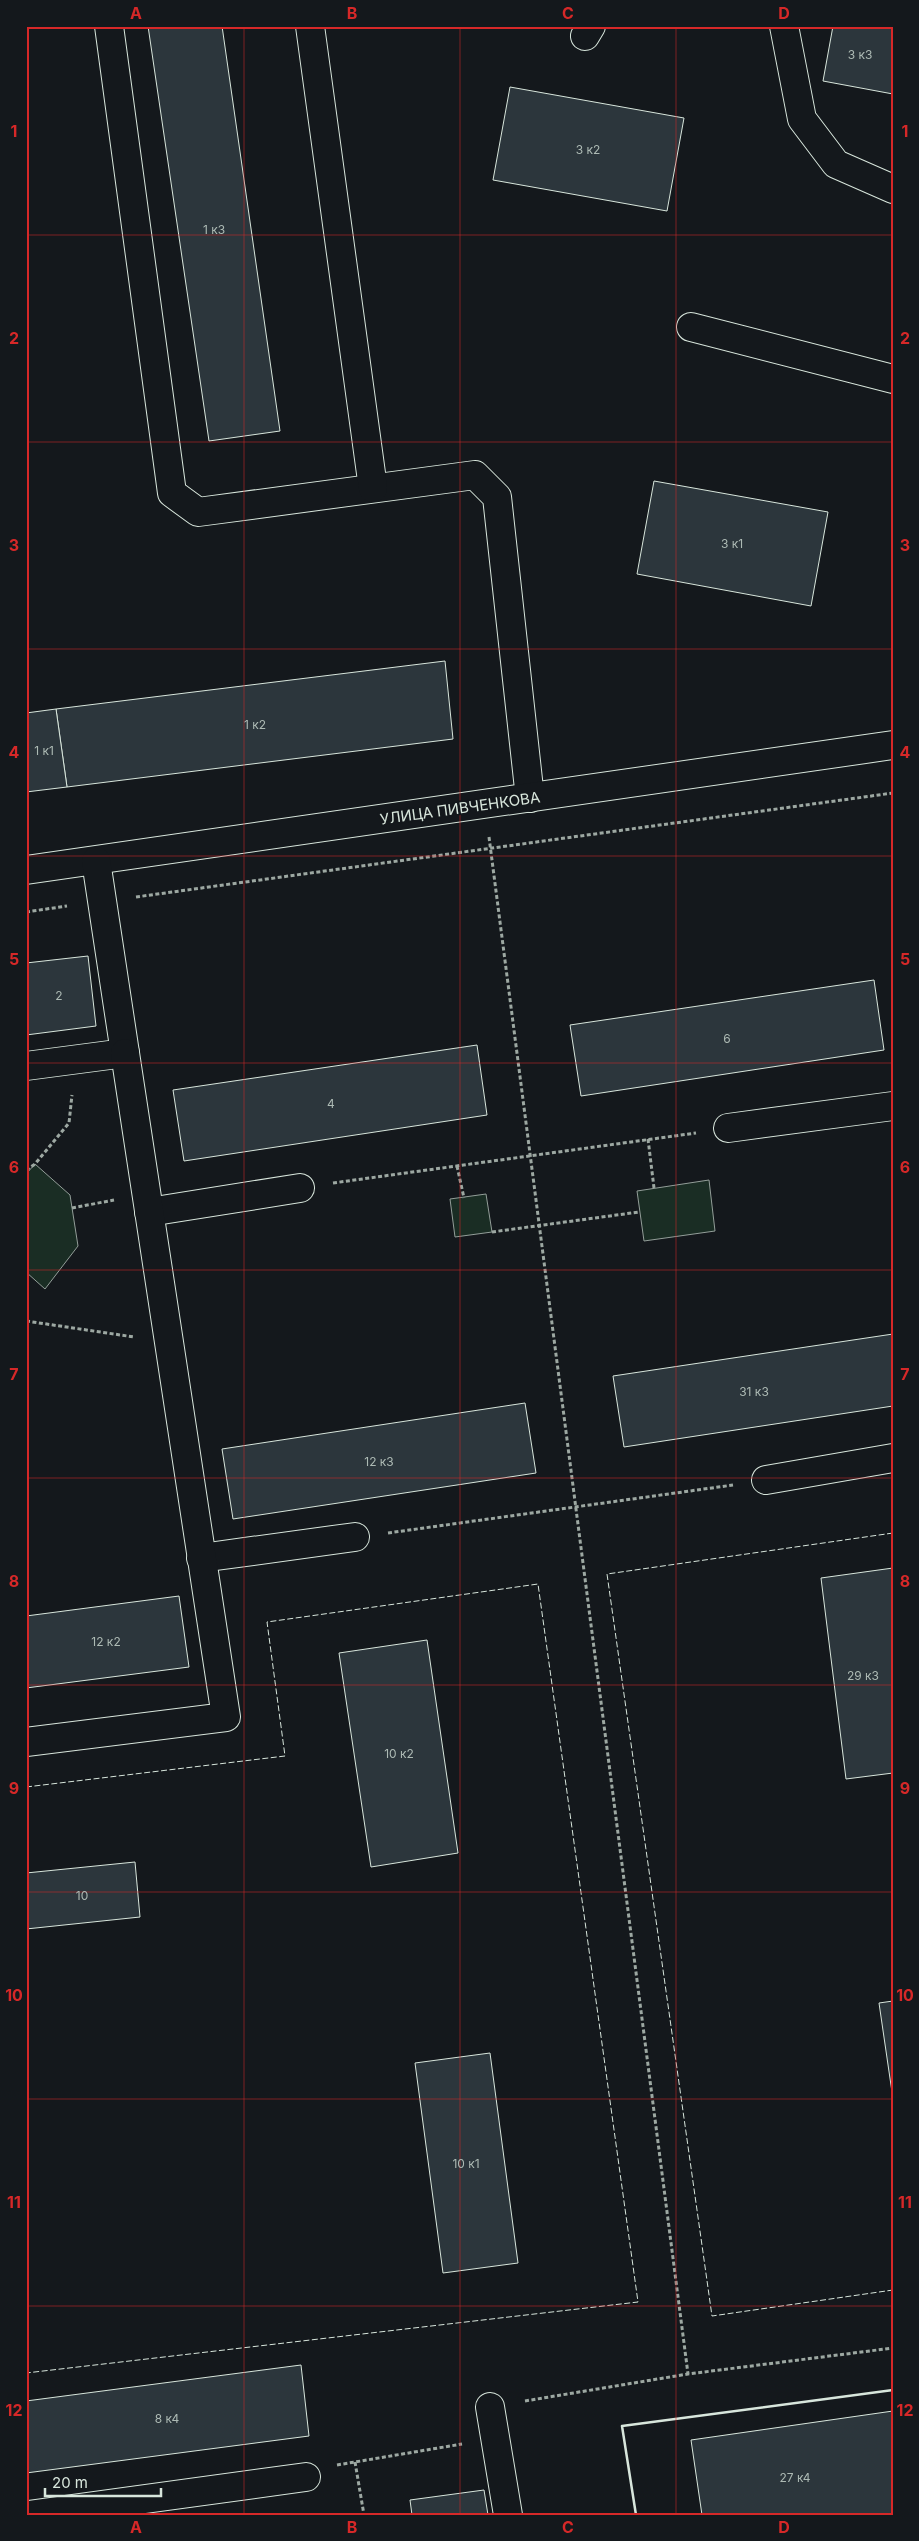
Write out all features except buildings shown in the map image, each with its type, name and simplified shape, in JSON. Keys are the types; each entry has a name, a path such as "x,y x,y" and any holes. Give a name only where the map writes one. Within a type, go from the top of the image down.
{"street":[{"path":"109,26 172,493 198,512 475,475 497,497 530,798"},
{"path":"310,26 373,488"},
{"path":"784,26 802,119 836,164 893,189"},
{"path":"691,326 893,380"},
{"name":"УЛИЦА ПИВЧЕНКОВА","path":"26,870 485,804 892,752"},
{"path":"26,1742 226,1717 96,860"},
{"path":"26,1066 125,1053"},
{"path":"728,1128 893,1106"},
{"path":"147,1203 300,1188"},
{"path":"766,1480 893,1458"},
{"path":"201,1558 355,1537"},
{"path":"490,2407 508,2515"},
{"path":"28,2515 306,2477"}],"path":[{"path":"26,912 893,792"},
{"path":"485,804 688,2374"},
{"path":"26,1170 35,1164 69,1123 75,1059"},
{"path":"300,1188 728,1128"},
{"path":"648,1139 654,1188"},
{"path":"457,1166 464,1198"},
{"path":"72,1208 147,1203"},
{"path":"492,1232 640,1212"},
{"path":"26,1321 168,1342"},
{"path":"355,1537 766,1480"},
{"path":"490,2407 688,2374 893,2348"},
{"path":"335,2465 494,2439"},
{"path":"355,2462 364,2515"}],"green space":[{"path":"35,1164 70,1195 78,1246 45,1289 26,1272 26,1174"},
{"path":"709,1180 715,1231 644,1241 637,1191"},
{"path":"486,1194 492,1232 455,1237 450,1199"}],"fence":[{"path":"893,1533 607,1574 712,2316 893,2290"},
{"path":"26,1787 285,1756 267,1622 538,1584 638,2302 26,2373"}],"wall":[{"path":"636,2515 622,2426 893,2390"}]}
